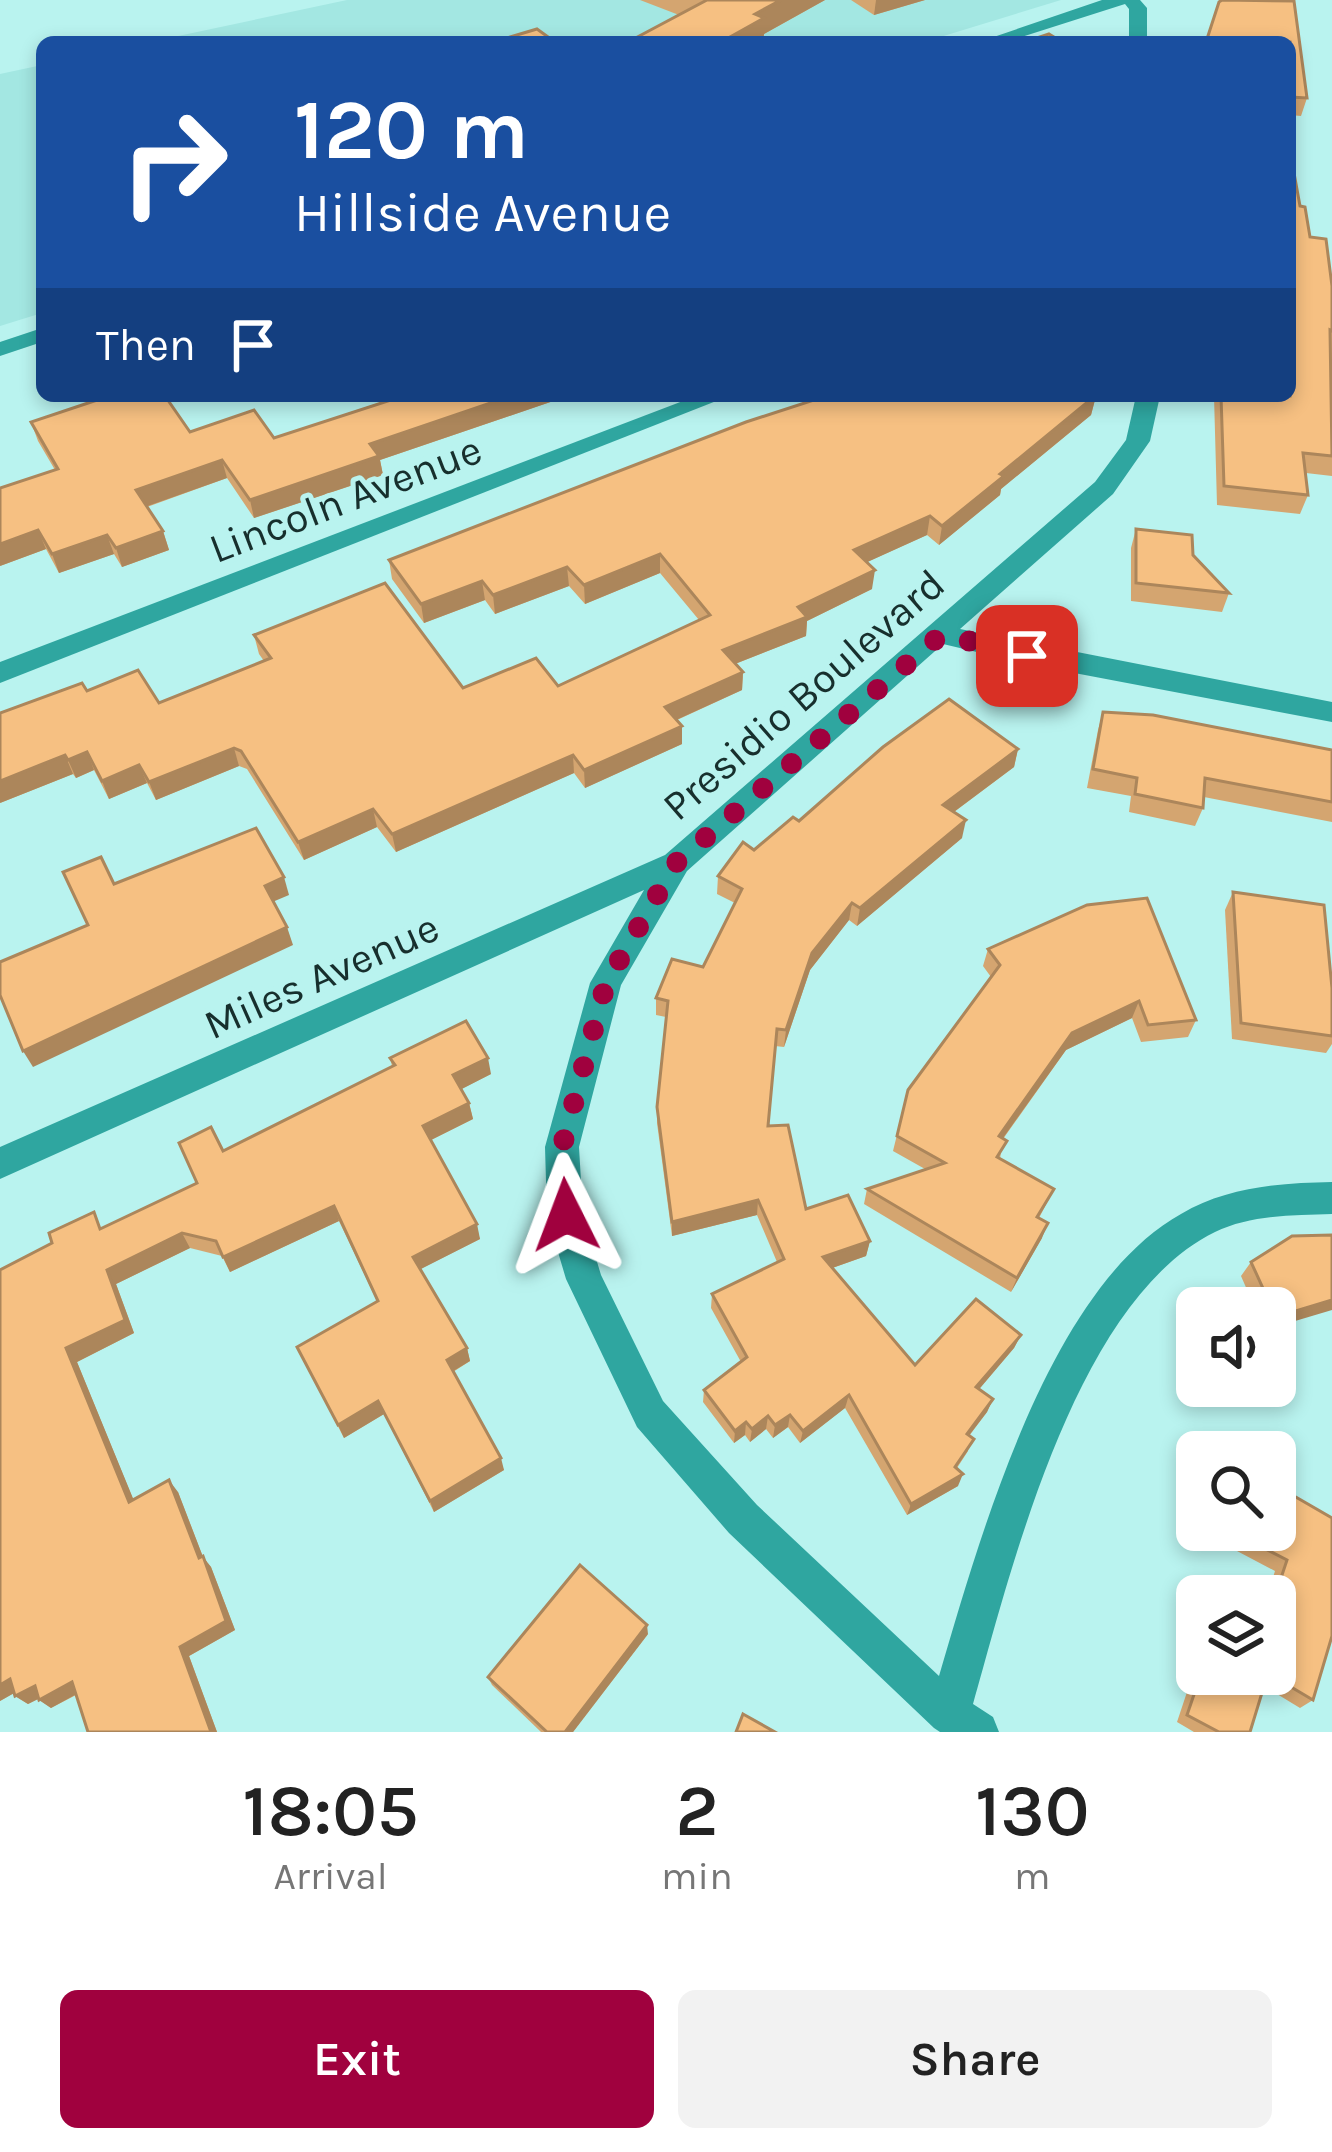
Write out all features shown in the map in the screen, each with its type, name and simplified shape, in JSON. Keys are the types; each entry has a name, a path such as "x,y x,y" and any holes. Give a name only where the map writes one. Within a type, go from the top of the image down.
{"street":[{"path":"1007,36 1120,0"},
{"path":"1131,0 1138,8 1138,36"},
{"path":"0,349 36,337"},
{"name":"Lincoln Avenue","path":"0,673 701,402"},
{"name":"Presidio Boulevard","path":"963,1722 758,1534 650,1414 584,1280 566,1215 562,1147 606,983 676,863 1104,488 1138,441 1147,402"},
{"path":"942,634 1027,656 1332,712"},
{"name":"Miles Avenue","path":"0,1163 676,863"},
{"path":"963,1722 1010,1506 1074,1367 1122,1291 1185,1230 1228,1210 1283,1199 1332,1198"}],"shaded area":[{"path":"347,0 1061,0 944,36 178,36"},
{"path":"36,66 36,315 0,326 0,74"}],"building":[{"path":"707,0 781,0 755,14 764,18 732,36 639,36"},
{"path":"1294,1 1307,98 1296,97 1296,36 1208,36 1219,2"},
{"path":"537,29 547,36 513,36"},
{"path":"1296,184 1310,237 1326,239 1332,286 1332,456 1303,453 1308,495 1224,486 1221,402 1296,402"},
{"path":"91,402 169,402 190,432 254,410 274,438 385,402 493,402 370,444 379,456 250,500 222,460 136,490 163,531 116,548 107,535 52,554 38,530 0,544 0,488 58,469 31,422"},
{"path":"808,402 1088,402 942,526 930,516 854,550 875,570 798,607 807,617 723,650 743,672 665,707 682,726 584,770 573,755 392,834 373,809 298,842 241,751 234,748 149,782 139,765 102,781 87,752 68,760 65,755 0,781 0,713 82,683 87,691 138,670 159,703 271,658 254,635 385,583 463,688 536,658 558,686 710,615 660,554 584,585 567,567 493,595 482,581 421,604 389,560"},
{"path":"1136,529 1192,535 1193,555 1229,593 1136,583"},
{"path":"949,699 1018,749 943,805 966,820 860,908 852,903 812,953 786,1030 777,1029 768,1126 788,1125 806,1209 848,1195 870,1241 823,1257 915,1365 976,1299 1021,1335 976,1387 993,1399 967,1434 974,1439 955,1467 963,1474 911,1504 849,1395 803,1431 790,1415 775,1425 768,1416 752,1429 746,1422 735,1431 704,1390 747,1357 712,1294 784,1259 758,1200 672,1222 657,1107 668,1001 656,998 672,959 703,967 742,889 718,876 743,842 754,850 793,817 799,821 883,747"},
{"path":"1103,712 1153,715 1332,750 1332,802 1205,778 1203,808 1135,794 1137,778 1093,769"},
{"path":"256,828 284,877 265,886 287,927 23,1051 0,995 0,962 88,925 63,872 101,857 114,884"},
{"path":"1233,892 1324,905 1332,1036 1241,1023"},
{"path":"1147,898 1196,1020 1148,1025 1139,1001 1072,1033 999,1136 1007,1141 997,1157 1054,1189 1037,1217 1048,1223 1017,1278 867,1189 945,1163 897,1136 908,1090 1000,965 988,949 1087,905"},
{"path":"466,1021 488,1058 453,1075 469,1103 423,1126 477,1224 413,1257 467,1348 447,1360 501,1458 430,1501 378,1401 338,1425 297,1347 378,1301 334,1206 223,1257 216,1241 182,1233 107,1270 125,1320 66,1348 129,1502 169,1480 199,1558 203,1556 226,1621 180,1647 211,1732 88,1732 72,1682 39,1700 35,1686 15,1696 10,1679 0,1685 0,1270 52,1243 49,1233 94,1212 100,1229 197,1183 179,1143 211,1127 223,1151 395,1065 390,1058"},
{"path":"1332,1235 1332,1300 1296,1311 1296,1287 1262,1287 1251,1262 1292,1236"},
{"path":"1296,1497 1332,1518 1332,1636 1313,1700 1296,1690 1296,1575 1282,1575 1287,1560 1269,1551 1296,1551"},
{"path":"580,1565 647,1625 565,1732 547,1732 488,1677"},
{"path":"1194,1695 1261,1695 1250,1732 1219,1732 1187,1715"},
{"path":"743,1714 775,1732 736,1732"}],"route":[{"path":"566,1215 562,1147 606,983 676,863 942,634 1027,656"}]}
